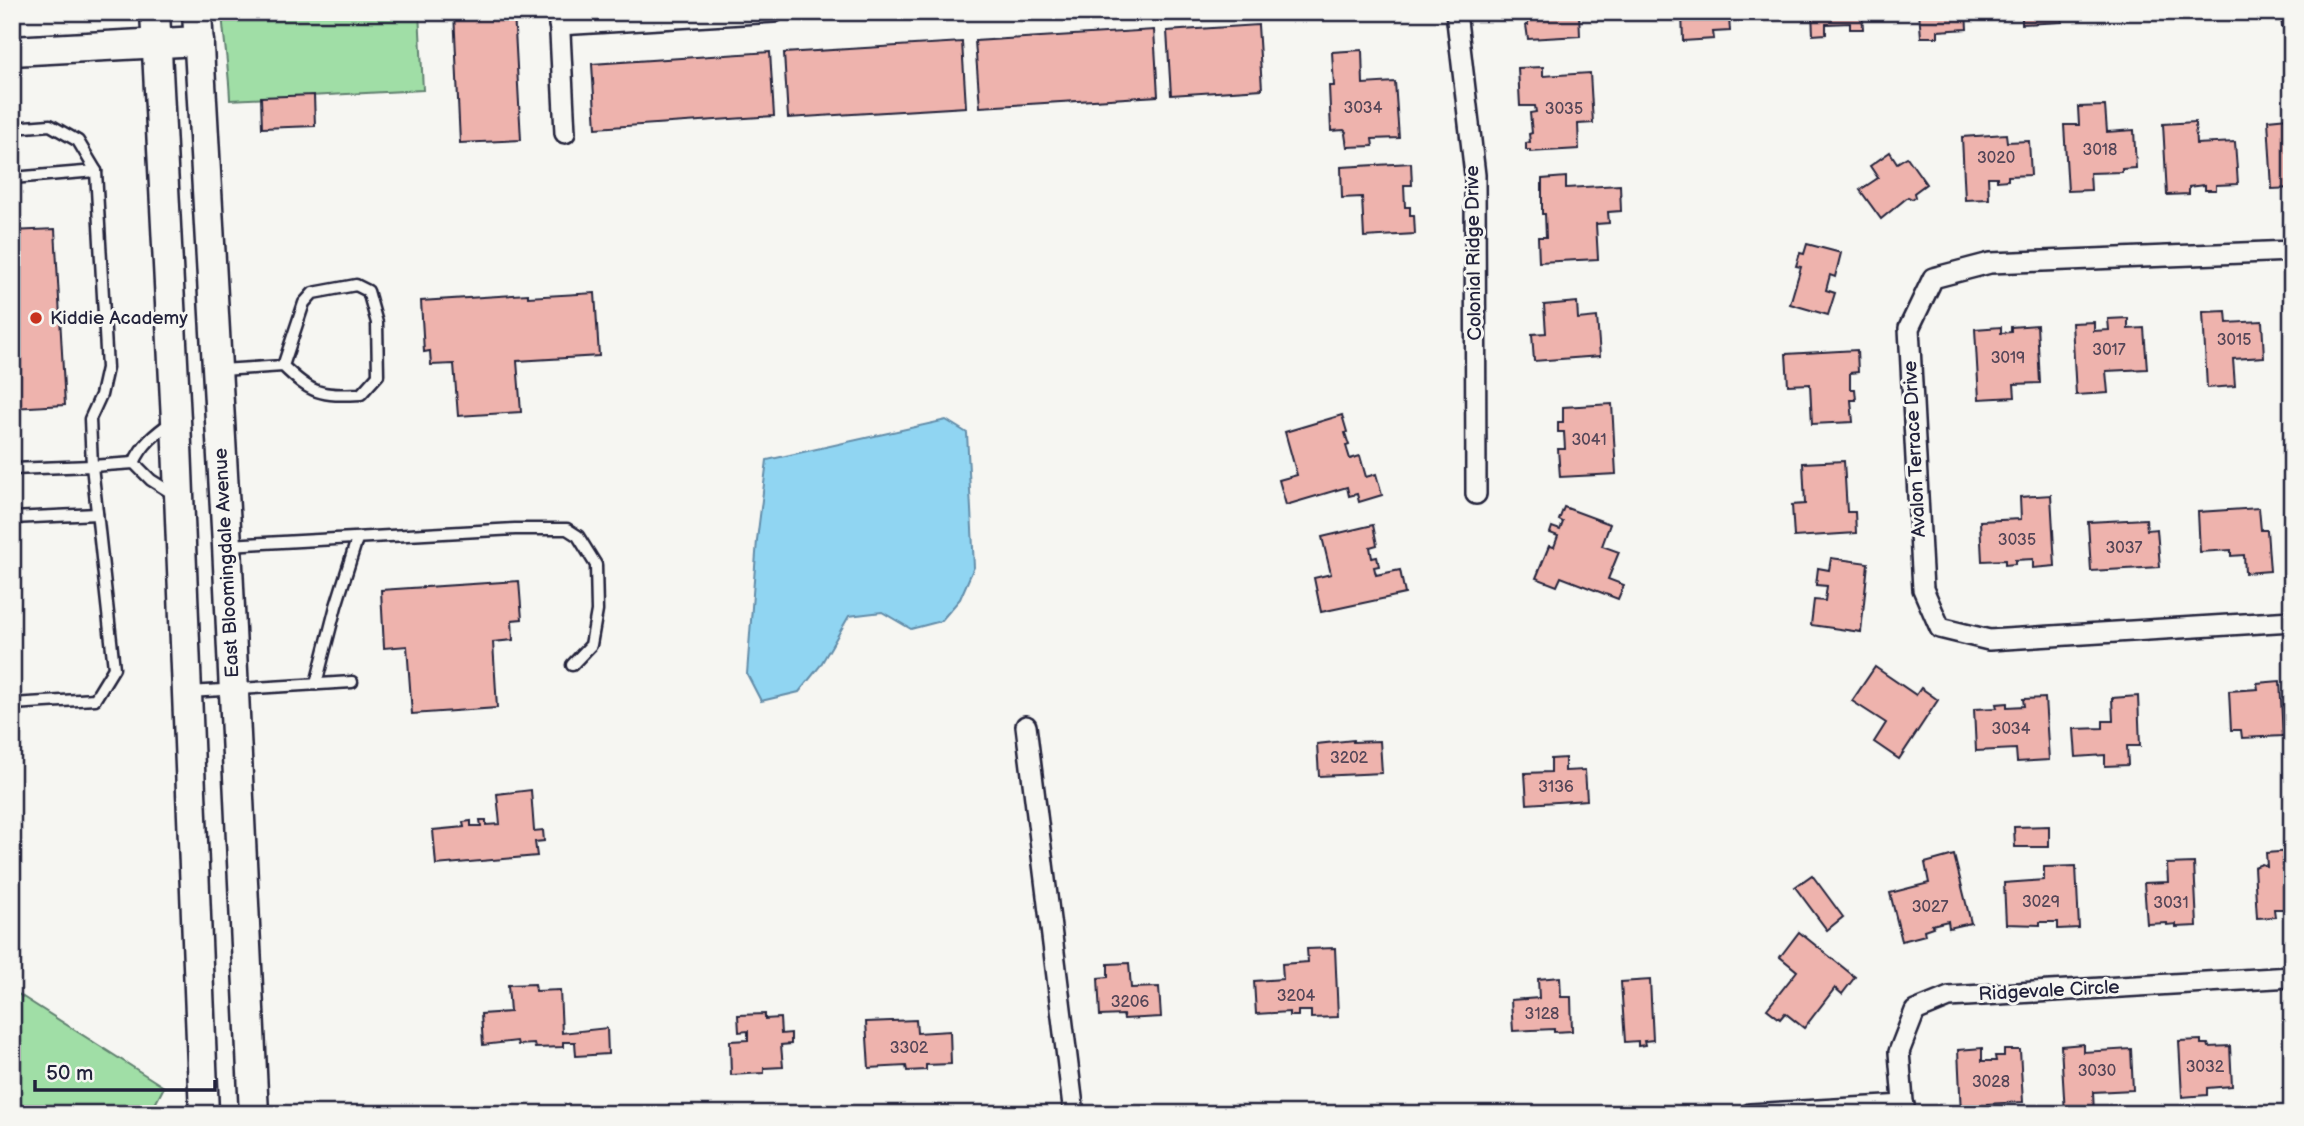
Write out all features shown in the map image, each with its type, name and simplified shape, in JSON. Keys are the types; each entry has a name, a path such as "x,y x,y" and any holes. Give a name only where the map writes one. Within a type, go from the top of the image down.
{"main road":[{"path":"155,12 176,420 204,1114"},
{"name":"East Bloomingdale Avenue","path":"197,12 228,545 254,1114"},
{"path":"12,51 199,41"}],"street":[{"path":"565,133 559,18 774,12"},
{"name":"Colonial Ridge Drive","path":"1455,12 1475,175 1476,494"},
{"name":"Avalon Terrace Drive","path":"2292,251 1990,263 1933,278 1909,328 1923,589 1940,628 1989,640 2292,621"},
{"path":"1026,726 1074,1114"},
{"name":"Ridgevale Circle","path":"1904,1109 1899,1052 1915,1011 1949,997 2292,977"},
{"path":"1750,1114 1904,1109"}],"lane":[{"path":"12,128 50,125 78,141 96,172 107,368 101,395 90,419 92,466 114,668 95,699 12,704"},
{"path":"12,178 96,172"},
{"path":"217,370 283,366 306,388 330,396 360,394 378,375 377,323 368,291 356,285 313,293 304,303 283,366"},
{"path":"134,463 140,450 156,433 176,420"},
{"path":"12,469 134,463 151,480 177,496"},
{"path":"12,517 97,514"},
{"path":"228,545 515,528 566,529 578,536 596,565 597,611 591,645 572,665"},
{"path":"316,684 357,539"},
{"path":"186,692 352,682"}],"green space":[{"path":"222,12 419,12 423,90 230,100"},
{"path":"12,990 164,1087 150,1114 12,1114"}],"water":[{"path":"946,420 967,433 974,567 960,599 941,621 911,629 882,612 849,616 820,666 799,692 761,701 747,674 757,540 767,460"}],"building":[{"path":"454,12 514,12 521,140 460,143"},
{"path":"1525,12 1579,12 1580,36 1528,39"},
{"path":"1682,12 1760,12 1760,15 1729,17 1730,31 1713,32 1714,39 1683,41"},
{"path":"1812,12 1862,12 1863,29 1850,29 1850,23 1826,24 1826,34 1813,35"},
{"path":"1919,12 1966,12 1967,29 1938,31 1938,37 1921,37"},
{"path":"2022,12 2061,12 2062,22 2022,24"},
{"path":"2267,12 2292,12 2292,27 2282,27 2281,17 2267,18"},
{"path":"1258,25 1262,89 1171,95 1167,31"},
{"path":"1154,30 1158,96 980,107 975,41"},
{"path":"962,42 966,107 788,118 784,53"},
{"path":"1362,50 1363,84 1395,82 1399,138 1372,139 1373,146 1347,147 1344,130 1331,131 1329,86 1334,86 1332,52"},
{"path":"770,52 774,116 596,128 592,64"},
{"path":"1543,67 1543,76 1590,73 1593,123 1578,124 1579,149 1526,150 1526,143 1530,142 1529,134 1532,133 1530,113 1536,112 1535,106 1520,106 1518,68"},
{"path":"314,95 315,126 262,128 261,97"},
{"path":"2105,106 2107,132 2134,130 2136,168 2122,169 2122,172 2090,173 2091,190 2068,191 2064,125 2079,125 2078,107"},
{"path":"2292,118 2292,188 2272,189 2268,120"},
{"path":"2195,122 2196,144 2235,142 2238,184 2216,185 2216,190 2205,190 2205,185 2189,187 2189,194 2167,195 2163,124"},
{"path":"2006,134 2007,142 2029,141 2031,175 2008,176 2008,180 1997,181 1997,177 1988,177 1989,199 1965,200 1962,137"},
{"path":"1890,152 1897,163 1907,157 1926,184 1914,193 1915,197 1908,197 1881,219 1860,190 1878,178 1870,166"},
{"path":"1411,163 1412,185 1404,185 1405,207 1410,207 1410,215 1414,215 1415,234 1364,237 1362,197 1342,198 1341,167"},
{"path":"1566,177 1566,188 1620,185 1621,211 1608,212 1609,223 1596,224 1598,259 1539,262 1538,237 1546,237 1545,214 1542,214 1542,179"},
{"name":"Kiddie Academy","path":"55,229 65,405 12,408 12,231"},
{"path":"1807,244 1841,253 1835,277 1830,275 1826,290 1835,293 1828,315 1790,304 1801,267 1796,266 1800,253 1804,254"},
{"path":"595,293 599,356 517,361 521,412 458,416 454,364 431,365 430,351 424,352 421,301"},
{"path":"1577,302 1578,319 1597,317 1600,356 1534,361 1532,334 1546,333 1544,305"},
{"path":"2226,311 2227,323 2262,321 2264,357 2233,359 2235,386 2207,388 2203,312"},
{"path":"2128,318 2128,329 2144,328 2147,369 2106,371 2108,393 2076,395 2072,323 2094,322 2094,331 2109,330 2108,319"},
{"path":"2037,325 2040,383 2014,384 2015,397 1979,399 1975,329 2001,327 2001,333 2011,332 2011,327"},
{"path":"1857,350 1858,372 1850,373 1850,389 1855,389 1856,400 1851,400 1853,422 1812,424 1810,384 1788,385 1786,354"},
{"path":"1612,404 1616,474 1560,477 1558,449 1565,449 1564,432 1558,432 1558,422 1563,422 1563,407"},
{"path":"1342,415 1350,459 1360,456 1366,477 1376,474 1382,495 1359,502 1357,494 1349,496 1347,487 1286,505 1279,480 1297,475 1285,432"},
{"path":"1844,461 1847,512 1855,512 1856,533 1794,537 1792,505 1805,504 1803,463"},
{"path":"2287,485 2292,485 2292,555 2291,555"},
{"path":"2051,495 2055,566 2033,568 2033,559 2015,560 2015,564 2005,565 2005,560 1982,561 1980,521 2021,519 2020,497"},
{"path":"1564,507 1610,524 1602,546 1619,552 1608,579 1624,585 1618,599 1561,577 1557,586 1536,578 1549,546 1554,547 1558,536 1550,533 1552,527 1560,530 1563,522 1559,520"},
{"path":"2259,508 2261,530 2267,530 2270,571 2245,573 2244,555 2231,556 2231,550 2200,552 2198,512"},
{"path":"2146,519 2147,530 2157,529 2160,567 2091,571 2088,522"},
{"path":"1373,525 1377,545 1370,547 1372,558 1377,557 1379,566 1374,567 1376,575 1400,570 1405,594 1321,612 1314,578 1331,574 1322,537"},
{"path":"1831,558 1868,563 1861,632 1811,625 1814,600 1825,601 1827,586 1816,585 1818,568 1829,570"},
{"path":"519,581 522,619 512,620 513,640 493,642 497,708 412,714 407,646 384,648 381,590"},
{"path":"1875,667 1916,695 1921,688 1938,700 1899,759 1874,742 1886,723 1852,701"},
{"path":"2280,681 2283,736 2242,738 2241,730 2231,730 2229,691 2258,689 2257,683"},
{"path":"2138,696 2140,746 2127,746 2128,765 2105,766 2105,755 2076,757 2074,729 2103,728 2103,721 2113,721 2112,698"},
{"path":"2045,698 2049,760 2017,762 2016,749 1976,751 1974,709 1997,708 1996,704 2007,703 2007,707 2024,706 2023,699"},
{"path":"1353,740 1380,741 1382,773 1319,776 1317,744"},
{"path":"1565,758 1565,771 1585,770 1587,800 1527,804 1525,773 1551,772 1551,759"},
{"path":"531,790 534,831 543,830 544,841 535,842 537,856 436,865 433,830 464,827 463,822 471,821 471,826 481,826 480,820 486,820 486,825 500,824 497,794"},
{"path":"2049,826 2049,847 2015,847 2014,827"},
{"path":"2292,851 2292,916 2289,917 2288,909 2274,909 2275,917 2257,918 2254,867 2262,864 2267,866 2266,853"},
{"path":"1954,855 1971,923 1949,928 1948,921 1932,925 1933,927 1924,930 1925,935 1902,941 1890,893 1929,883 1925,863"},
{"path":"2194,863 2197,926 2147,924 2144,883 2168,882 2167,864"},
{"path":"2076,866 2079,928 2058,929 2058,922 2040,922 2040,925 2006,924 2004,883 2044,880 2044,867"},
{"path":"1812,875 1843,917 1827,930 1795,887"},
{"path":"1799,932 1855,977 1842,994 1835,988 1804,1028 1785,1013 1780,1019 1767,1009 1797,971 1780,957"},
{"path":"1335,948 1338,1017 1311,1018 1311,1011 1298,1011 1298,1016 1289,1016 1289,1012 1256,1014 1254,981 1283,979 1282,964 1308,962 1307,949"},
{"path":"1129,963 1131,988 1159,987 1161,1017 1124,1019 1123,1015 1100,1016 1098,978 1108,977 1108,964"},
{"path":"1560,977 1561,997 1571,997 1572,1031 1513,1031 1511,1000 1539,998 1538,979"},
{"path":"1650,980 1653,1040 1644,1041 1645,1045 1638,1046 1638,1041 1625,1042 1621,982"},
{"path":"535,984 536,991 560,990 562,1033 607,1028 608,1054 576,1056 575,1042 563,1042 563,1047 535,1048 534,1044 518,1045 517,1041 483,1045 481,1014 510,1012 508,985"},
{"path":"765,1014 765,1019 780,1018 781,1034 791,1033 791,1044 781,1045 783,1067 764,1068 764,1073 731,1075 730,1041 748,1040 748,1031 739,1032 738,1015"},
{"path":"916,1020 917,1033 950,1031 951,1064 926,1065 926,1070 907,1071 906,1066 869,1068 866,1022"},
{"path":"2201,1040 2201,1044 2208,1044 2209,1047 2230,1046 2232,1086 2207,1088 2207,1095 2182,1097 2179,1041"},
{"path":"2083,1044 2083,1052 2131,1049 2133,1090 2093,1092 2094,1113 2065,1114 2061,1046"},
{"path":"1982,1048 1982,1061 1996,1061 1995,1056 2004,1056 2004,1050 2020,1050 2023,1102 1987,1104 1988,1114 1961,1114 1958,1050"}],"place":[{"name":"Kiddie Academy","path":"36,318"}]}
